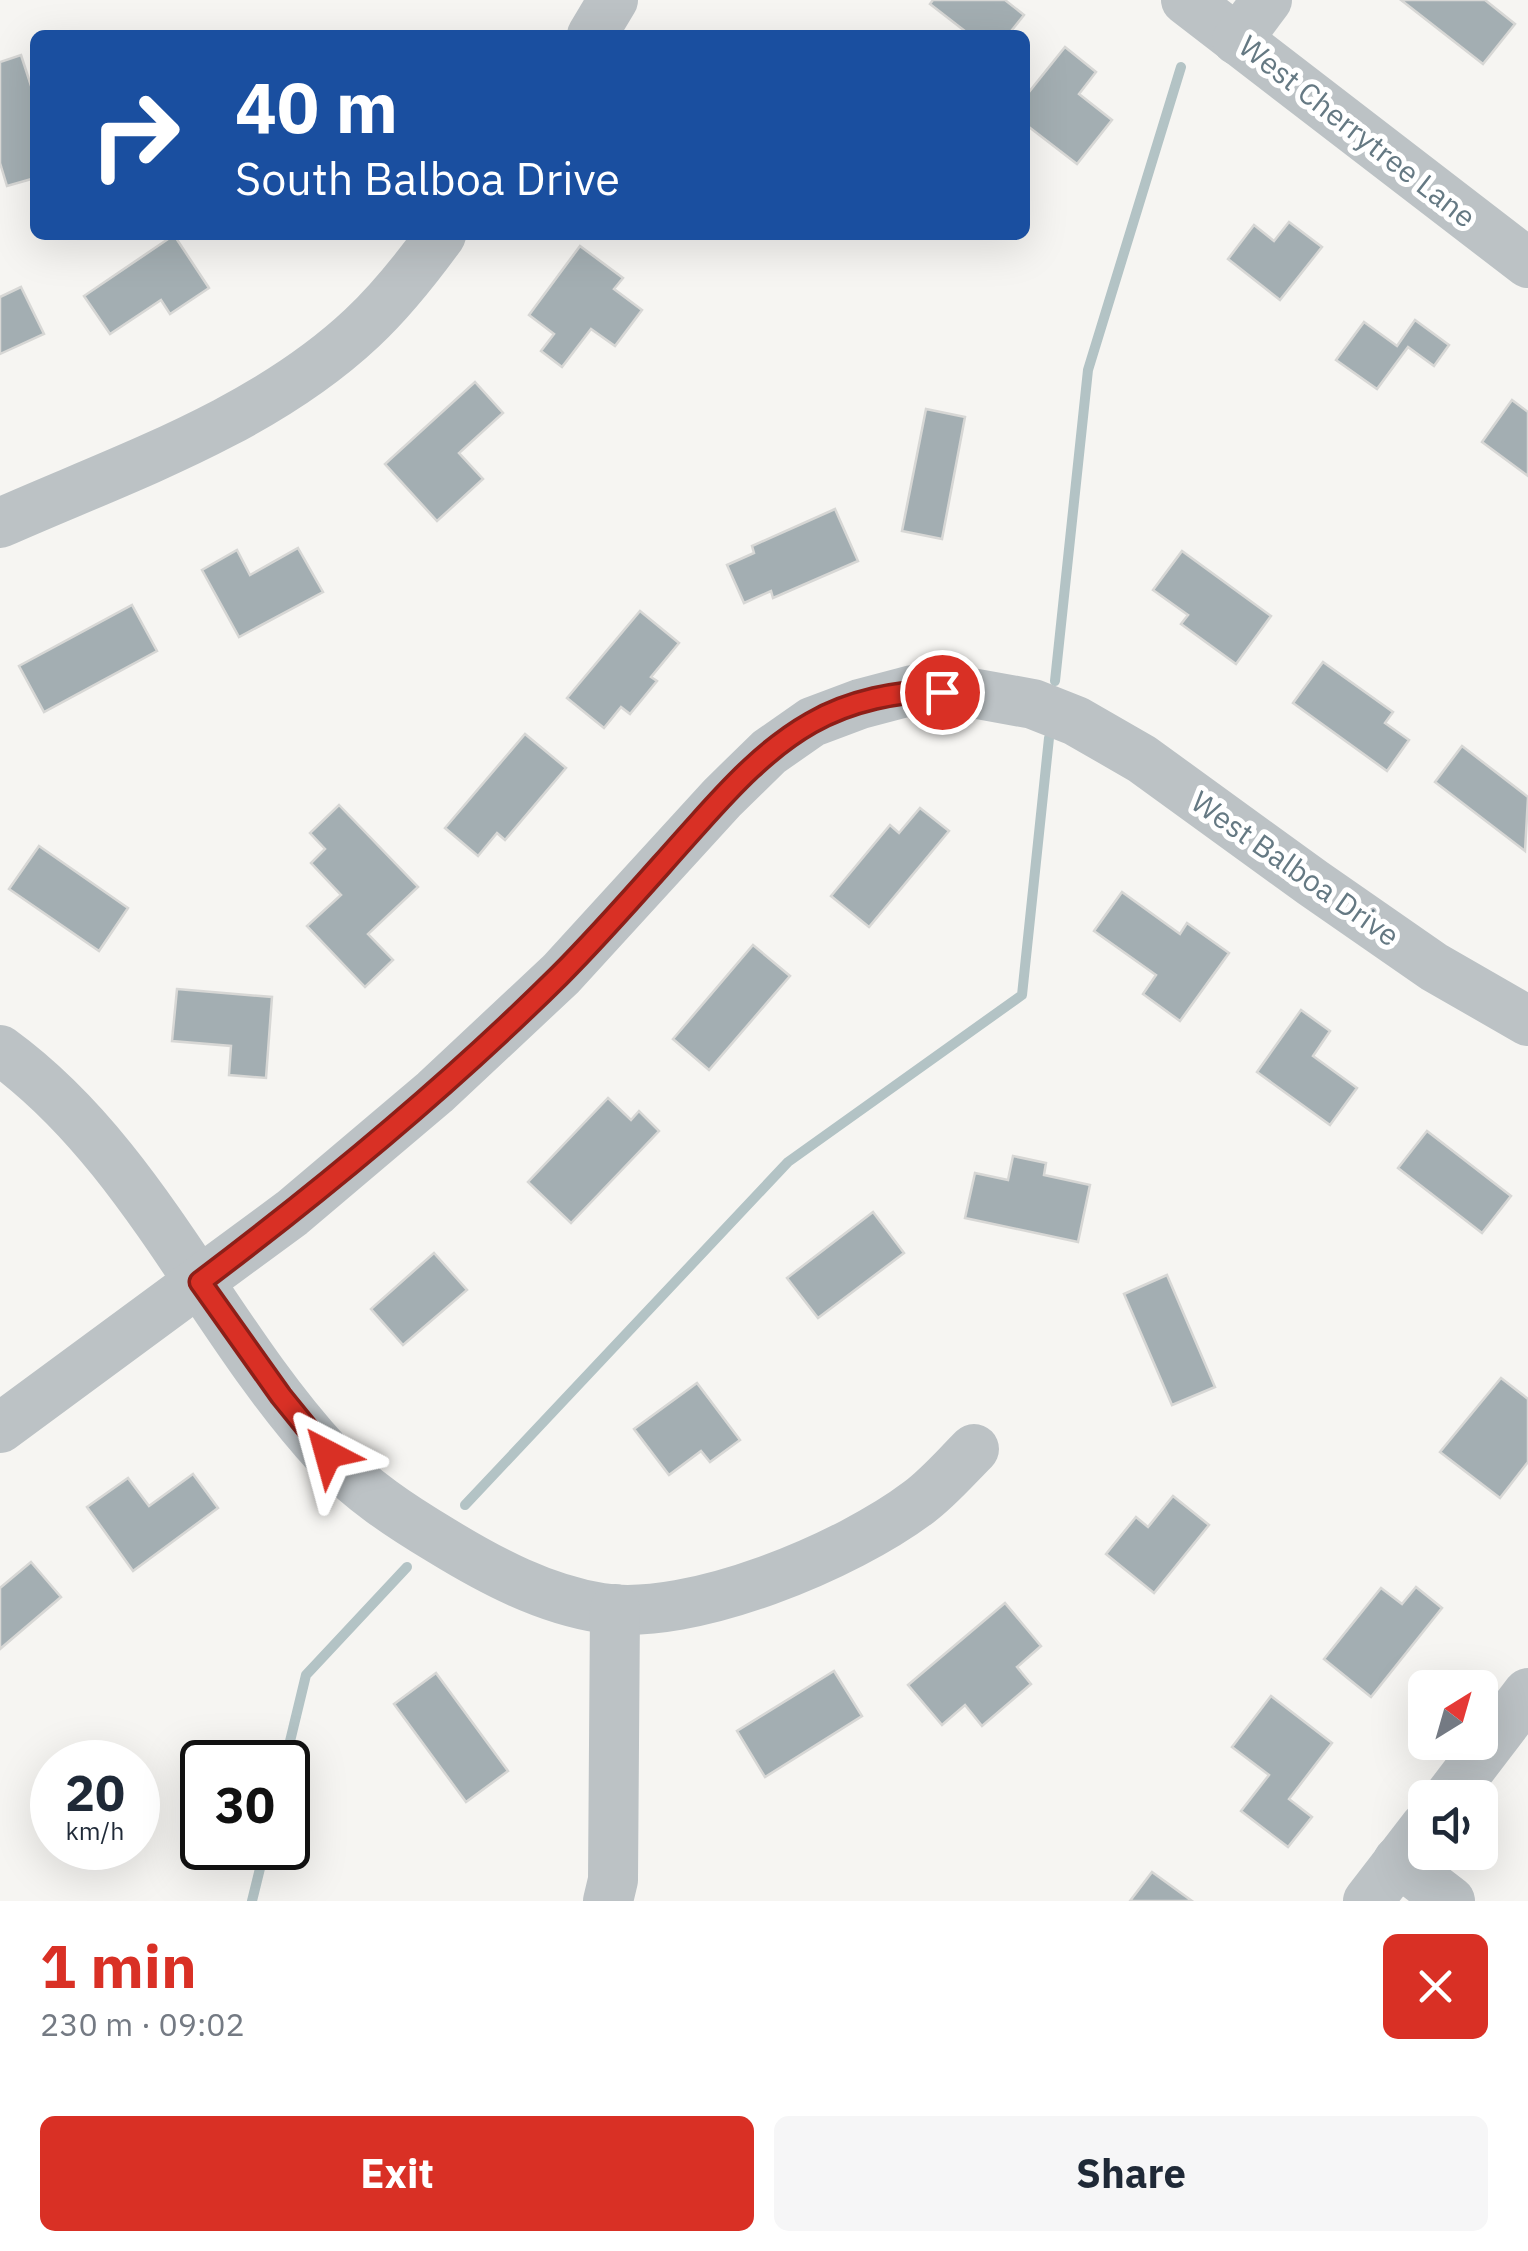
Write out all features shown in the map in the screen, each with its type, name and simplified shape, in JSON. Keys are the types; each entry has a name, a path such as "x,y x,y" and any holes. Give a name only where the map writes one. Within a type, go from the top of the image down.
{"street":[{"path":"595,30 613,0"},
{"name":"West Cherrytree Lane","path":"1186,0 1528,263"},
{"path":"1238,40 1267,0"},
{"path":"0,523 221,425 301,378 361,329 404,284 437,240"},
{"name":"West Balboa Drive","path":"0,1428 292,1213 435,1092 561,974 769,752 812,722 860,704 913,690 972,693 1032,704 1063,715 1142,759 1434,967 1528,1021"},
{"path":"0,1050 35,1076 81,1120 292,1411 328,1454 369,1494 476,1562 554,1598 615,1609 672,1606 741,1590 874,1530 920,1501 974,1449"},
{"path":"608,1901 612,1880 615,1609"},
{"path":"1462,1780 1528,1693"},
{"path":"1368,1901 1408,1849"},
{"path":"1429,1870 1450,1901"}],"building":[{"path":"933,0 1005,0 1024,15 1012,30 964,30 930,4"},
{"path":"1401,0 1485,0 1515,24 1483,64"},
{"path":"1065,47 1096,72 1079,94 1112,120 1077,164 1030,128 1030,91"},
{"path":"21,55 30,83 30,179 7,186 0,163 0,62"},
{"path":"1289,222 1322,247 1280,300 1228,259 1254,225 1274,241"},
{"path":"167,240 177,240 209,288 170,314 161,300 110,334 84,296"},
{"path":"580,246 623,278 614,289 642,310 615,346 591,329 562,367 541,351 554,334 529,315"},
{"path":"21,287 44,334 0,354 0,297"},
{"path":"1415,320 1449,345 1434,366 1408,347 1377,389 1336,360 1364,322 1397,346"},
{"path":"475,382 503,413 459,453 483,479 437,521 385,464"},
{"path":"1512,400 1528,412 1528,476 1482,442"},
{"path":"926,409 965,417 942,539 902,531"},
{"path":"835,509 858,561 773,598 771,591 744,603 727,565 754,553 752,546"},
{"path":"298,548 323,592 239,637 202,570 237,550 250,575"},
{"path":"1182,551 1271,616 1236,664 1181,624 1188,615 1153,590"},
{"path":"132,605 157,651 44,712 19,666"},
{"path":"640,611 679,643 651,677 657,681 630,714 621,707 604,728 567,698"},
{"path":"1323,662 1393,712 1385,723 1409,740 1387,771 1293,703"},
{"path":"525,734 566,768 505,840 497,833 478,856 445,828"},
{"path":"1462,746 1528,797 1525,851 1435,782"},
{"path":"339,805 418,887 368,934 393,960 365,987 307,926 341,895 311,863 325,849 310,833"},
{"path":"920,808 949,831 869,927 831,896 890,825 899,833"},
{"path":"39,846 128,908 99,951 9,889"},
{"path":"1122,892 1180,934 1187,923 1229,953 1180,1021 1143,994 1156,975 1094,931"},
{"path":"753,945 790,976 709,1070 673,1039"},
{"path":"177,989 272,997 266,1078 229,1075 231,1046 172,1041"},
{"path":"1301,1010 1330,1031 1313,1056 1357,1088 1330,1125 1257,1072"},
{"path":"608,1098 631,1120 639,1111 659,1131 571,1223 528,1182"},
{"path":"1427,1131 1511,1196 1482,1233 1398,1168"},
{"path":"1013,1156 1046,1163 1044,1175 1090,1185 1078,1242 965,1218 975,1173 1008,1180"},
{"path":"873,1212 904,1253 818,1318 787,1278"},
{"path":"434,1253 467,1290 403,1345 371,1309"},
{"path":"1167,1275 1215,1387 1172,1405 1124,1294"},
{"path":"1501,1378 1528,1399 1528,1462 1500,1498 1440,1452"},
{"path":"697,1383 740,1440 710,1462 701,1451 669,1475 634,1429"},
{"path":"193,1474 218,1508 133,1571 87,1507 128,1478 149,1506"},
{"path":"1173,1496 1209,1525 1154,1593 1106,1554 1136,1517 1148,1527"},
{"path":"31,1562 61,1597 0,1649 0,1588"},
{"path":"1416,1587 1442,1608 1371,1697 1324,1659 1381,1588 1402,1604"},
{"path":"1005,1603 1041,1646 1017,1667 1031,1684 982,1726 965,1705 942,1725 908,1685"},
{"path":"834,1671 862,1716 765,1777 737,1731"},
{"path":"436,1673 508,1771 466,1802 394,1704"},
{"path":"1271,1696 1332,1743 1289,1799 1312,1817 1288,1847 1241,1811 1269,1775 1232,1747"},
{"path":"1152,1872 1192,1901 1130,1901"}],"waterway":[{"path":"1055,681 1088,370 1181,67"},
{"path":"465,1505 788,1162 1022,995 1049,738"},
{"path":"290,1740 306,1675 407,1567"},
{"path":"252,1901 260,1870"}],"route":[{"path":"328,1454 281,1396 200,1282 292,1213 435,1092 561,974 769,752 812,722 860,704 913,690 942,692"}]}
